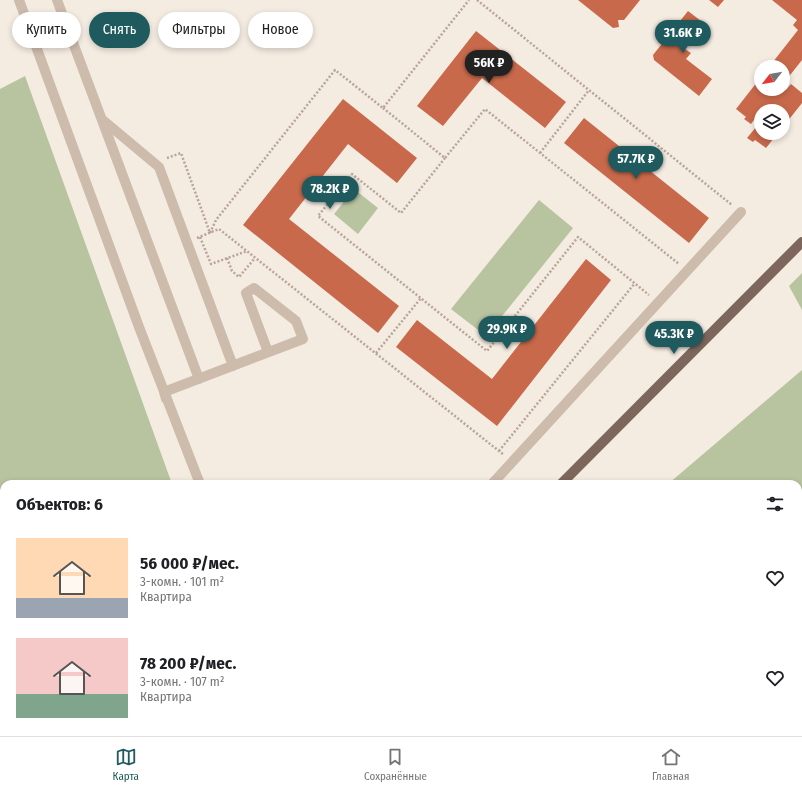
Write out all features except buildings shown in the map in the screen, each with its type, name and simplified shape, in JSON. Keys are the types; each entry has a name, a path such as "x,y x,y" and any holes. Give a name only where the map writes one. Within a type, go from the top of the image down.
{"main road":[{"path":"565,480 802,242"}],"street":[{"path":"19,0 164,392 198,480"},
{"path":"57,0 199,378"},
{"path":"102,120 159,167 234,366"},
{"path":"496,480 741,212"},
{"path":"164,392 303,339 296,321 254,288 246,293 268,352"}],"path":[{"path":"383,108 469,0"},
{"path":"477,0 741,212"},
{"path":"210,233 216,220 335,70 446,158"},
{"path":"540,153 589,90"},
{"path":"658,302 578,237 487,351 318,216 352,174 401,213 484,109 687,271"},
{"path":"166,158 181,153 210,233"},
{"path":"187,241 219,229 512,462"},
{"path":"200,237 211,264 246,251"},
{"path":"227,258 232,271 239,277 255,258"},
{"path":"499,451 635,283"},
{"path":"376,353 421,298"}],"green space":[{"path":"25,76 171,480 0,480 0,89"},
{"path":"354,189 378,208 358,234 334,214"},
{"path":"539,200 573,228 486,336 451,309"},
{"path":"802,273 802,310 789,286"},
{"path":"802,370 802,480 673,480"}]}
